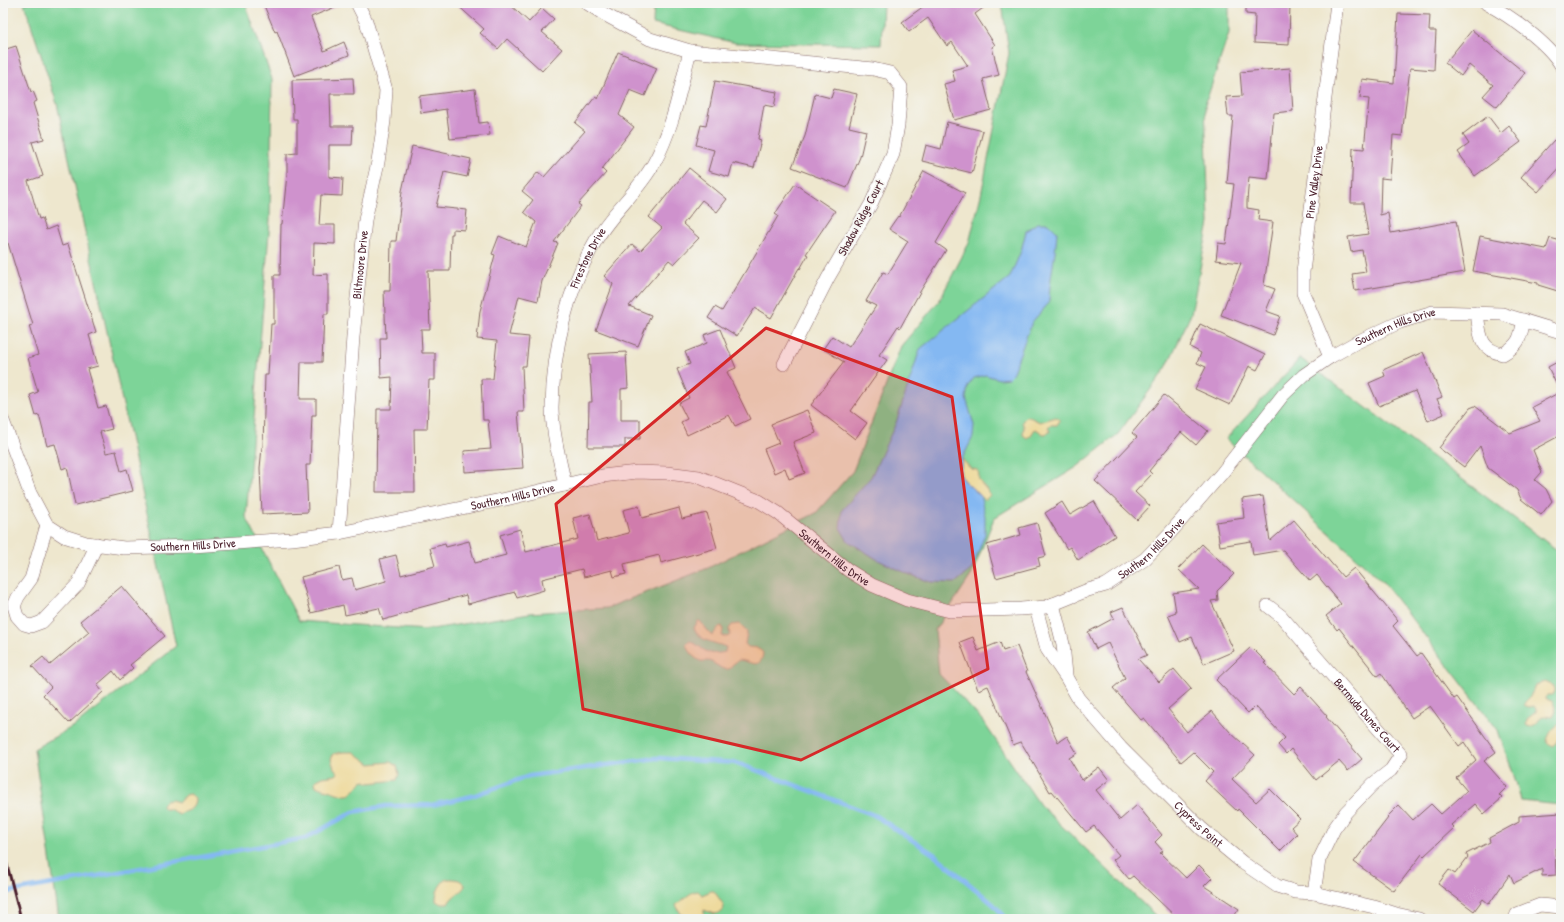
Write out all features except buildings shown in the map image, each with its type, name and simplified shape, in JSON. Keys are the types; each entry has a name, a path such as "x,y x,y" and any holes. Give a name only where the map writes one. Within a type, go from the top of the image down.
{"street":[{"name":"Biltmoore Drive","path":"339,533 353,338 365,220 378,162 384,121 386,90 366,21 357,3"},
{"name":"Shadow Ridge Court","path":"587,3 650,39 690,51 873,69 890,73 901,88 898,125 893,154 872,204 828,278 784,364"},
{"name":"Pine Valley Drive","path":"1330,357 1303,293 1303,272 1338,3"},
{"path":"1486,3 1527,31 1551,53 1561,66"},
{"name":"Firestone Drive","path":"565,485 556,440 552,408 562,321 572,289 596,239 645,179 655,162 667,134 690,51"},
{"name":"Southern Hills Drive","path":"3,421 30,493 47,525 64,536 86,543 124,548 193,546 284,540 339,533 602,476 637,472 699,477 753,499 778,513 848,570 872,585 907,600 950,611 987,611 1046,607 1088,590 1106,585 1145,559 1170,533 1222,473 1283,395 1304,375 1330,357 1357,342 1400,322 1433,312 1502,314 1561,332"},
{"path":"1477,313 1481,338 1486,346 1493,352 1503,354 1510,350 1519,341 1524,320"},
{"path":"47,525 31,579 15,602 14,606 16,616 24,624 31,626 42,622 78,584 97,544"},
{"name":"Cypress Point","path":"1053,604 1062,644 1066,677"},
{"name":"Bermuda Dunes Court","path":"1268,606 1281,616 1401,755 1391,770 1373,784 1346,812 1334,829 1319,860 1314,893"},
{"name":"Cypress Point","path":"1036,608 1047,650 1066,677 1078,698 1121,748 1202,829 1243,863 1277,886 1296,892 1314,893 1419,919"},
{"path":"1515,919 1517,914 1540,905 1561,907"}],"highlighted area":[{"path":"766,328 952,397 988,669 801,760 583,709 556,504"}],"green space":[{"path":"24,3 245,3 272,79 270,220 246,517 299,621 426,630 530,613 607,608 708,568 816,513 853,471 901,346 939,301 969,243 981,195 1009,53 1002,3 1229,3 1229,33 1205,105 1209,223 1191,314 1166,368 1118,434 1077,467 994,518 972,574 935,630 939,674 982,720 1040,805 1159,919 59,919 34,749 77,724 176,646 57,104"},
{"path":"654,3 883,3 881,45 736,43 653,24"},
{"path":"1300,358 1561,553 1561,805 1521,801 1498,730 1383,582 1226,439"}],"sand":[{"path":"1027,416 1040,422 1056,417 1059,419 1059,422 1057,425 1050,425 1048,427 1050,432 1043,434 1035,429 1027,438 1023,435 1024,427 1022,422"},
{"path":"962,459 971,469 978,471 979,480 990,495 985,500 963,480 960,473"},
{"path":"698,621 700,621 712,636 719,627 722,626 722,636 727,637 730,635 729,629 732,625 739,624 747,632 745,644 748,647 759,648 763,653 762,659 760,662 754,664 739,660 729,669 723,669 710,661 700,661 694,657 686,645 690,641 713,654 725,652 726,647 699,636 694,628"},
{"path":"1545,682 1554,686 1552,695 1547,695 1545,698 1553,702 1556,711 1553,717 1542,716 1536,724 1530,727 1526,725 1527,719 1536,712 1536,709 1534,706 1529,707 1524,705 1525,702 1530,697 1535,685"},
{"path":"1561,724 1561,740 1558,739 1552,746 1547,742 1548,737 1553,729"},
{"path":"354,752 370,764 390,762 397,766 399,774 397,780 369,783 366,781 361,782 354,791 348,795 316,786 315,781 323,777 336,775 338,773 334,768 331,759 333,754"},
{"path":"190,794 195,798 192,808 179,815 170,809 164,809 162,806 165,801 171,800 179,802 185,795"},
{"path":"446,879 459,880 465,886 448,904 441,904 436,901 438,889"},
{"path":"698,891 702,895 714,891 724,907 721,912 715,914 704,910 704,914 701,917 693,918 681,914 676,905 689,895"}],"water":[{"path":"1037,223 1048,223 1057,232 1049,303 1032,322 1013,372 1009,378 999,379 985,375 974,378 968,386 966,398 974,425 973,437 962,459 960,473 963,480 980,495 985,516 985,534 972,569 955,583 931,582 908,574 878,560 848,541 840,528 842,510 871,477 896,423 920,349 1010,277 1021,251 1026,231"}],"waterway":[{"path":"3,893 306,838 353,812 386,806 432,805 472,796 529,776 657,758 737,763 874,815 935,855 993,904 1007,919"}],"railway":[{"path":"3,849 21,919"}]}
